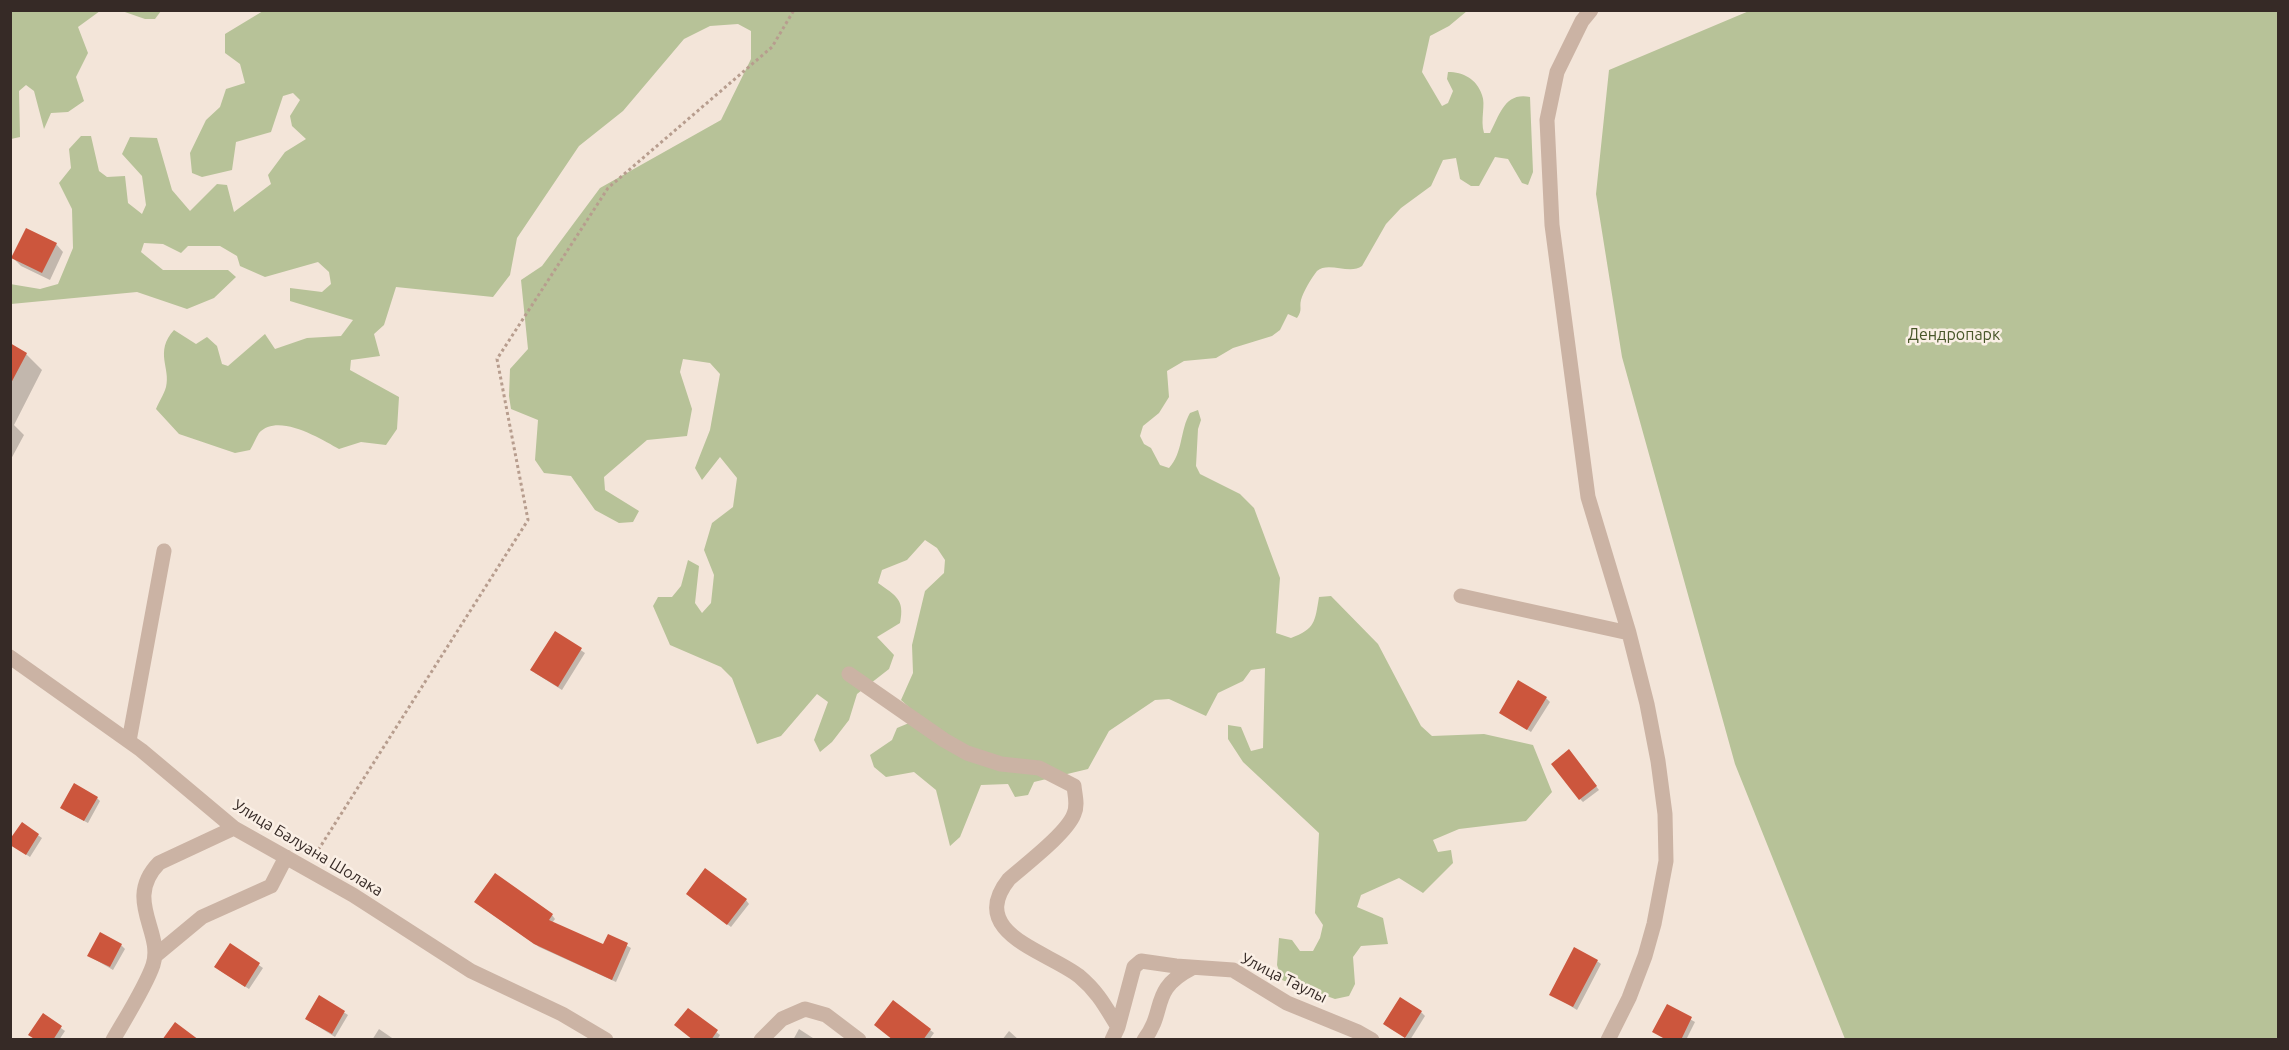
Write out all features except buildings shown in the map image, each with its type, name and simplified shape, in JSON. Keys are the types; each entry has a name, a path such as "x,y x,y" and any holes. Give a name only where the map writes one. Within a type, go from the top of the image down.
{"street":[{"path":"1591,10 1576,30 1557,72 1547,120 1552,225 1588,497 1629,633 1647,704 1665,814 1666,861 1645,956 1629,998 1608,1040"},
{"path":"129,741 164,551"},
{"path":"1461,596 1629,633"},
{"name":"Улица Балуана Шолака","path":"10,657 129,741 234,828 353,895 471,970 562,1014 606,1040"},
{"path":"849,674 944,740 968,753 1001,764 1039,768 1074,786 1077,803 1074,816 1064,829 1002,888 997,910 1004,929 1076,974 1096,991 1115,1033"},
{"path":"113,1040 153,966 155,956 145,904 145,887 150,872 159,863 234,828"},
{"path":"155,956 202,917 271,886 286,857"},
{"name":"Улица Таулы","path":"1115,1033 1134,967 1141,961 1193,968 1233,970 1287,1003 1372,1040"},
{"path":"1144,1040 1150,1031 1160,997 1168,985 1179,975 1193,968"},
{"path":"761,1040 782,1019 805,1009 826,1015 859,1040"}],"path":[{"path":"306,869 528,520 497,359 608,188 772,47 794,10"}],"green space":[{"path":"11,10 100,11 78,27 88,53 76,77 84,101 68,112 51,113 44,129 34,91 26,85 19,91 20,137 11,139"},
{"path":"161,10 155,19 145,19 122,11"},
{"path":"263,11 1467,11 1449,26 1430,36 1422,72 1442,106 1448,103 1453,91 1447,79 1448,72 1459,73 1473,81 1480,89 1483,99 1484,133 1490,133 1500,112 1509,101 1522,96 1530,97 1533,172 1528,185 1522,183 1508,159 1495,157 1479,186 1471,186 1460,179 1456,158 1443,160 1431,186 1401,208 1386,224 1362,266 1351,269 1327,267 1317,271 1301,300 1300,313 1297,318 1288,314 1280,330 1272,336 1233,348 1216,358 1184,361 1167,371 1169,397 1159,413 1143,426 1140,436 1144,444 1151,448 1160,465 1169,468 1177,455 1190,413 1198,410 1201,420 1198,429 1196,466 1200,474 1240,494 1254,508 1280,578 1276,633 1291,638 1305,631 1315,619 1319,597 1331,596 1378,644 1421,726 1432,736 1484,734 1533,745 1552,792 1526,821 1459,829 1433,840 1438,852 1451,850 1453,863 1423,893 1399,878 1361,895 1357,907 1383,918 1388,944 1361,946 1353,957 1355,984 1349,996 1335,999 1282,980 1277,965 1279,938 1292,940 1300,951 1313,951 1320,938 1323,925 1315,913 1319,833 1243,762 1228,739 1228,725 1241,727 1251,751 1263,748 1265,668 1251,670 1243,681 1218,693 1206,716 1169,699 1155,700 1109,731 1088,769 1034,782 1028,795 1015,797 1008,784 981,785 960,837 950,846 936,790 914,772 886,777 874,767 870,755 892,740 897,728 921,718 901,700 913,673 912,645 925,591 944,573 945,560 937,548 925,540 907,560 882,570 878,583 898,599 901,615 900,623 877,637 894,655 889,669 857,694 849,720 832,742 820,752 814,740 828,702 817,694 781,736 757,744 732,678 721,667 670,645 653,606 658,597 672,597 681,586 688,560 699,566 695,603 702,613 711,603 714,575 704,550 712,523 733,507 737,478 720,457 702,480 695,468 710,430 720,374 710,363 683,359 680,372 692,409 687,436 647,440 604,477 605,490 639,511 633,522 619,523 595,510 571,476 544,473 535,460 538,420 511,409 509,396 510,369 528,349 521,280 542,266 600,188 721,120 751,59 751,31 738,24 710,26 684,39 623,111 579,146 517,238 510,275 493,297 396,287 384,325 374,334 380,356 351,360 350,370 399,397 397,429 386,445 361,442 339,449 299,429 277,425 267,427 259,433 250,450 235,453 179,434 156,409 167,380 165,346 174,330 196,344 207,337 217,346 222,364 228,366 265,334 275,349 307,338 341,336 353,320 290,301 290,288 322,292 331,284 329,272 318,262 265,277 240,266 237,256 220,246 188,246 181,253 163,244 144,243 141,252 163,270 228,270 236,277 214,298 187,309 137,292 11,304 10,284 40,289 58,284 73,248 72,209 59,183 71,168 69,149 81,136 91,136 99,171 107,177 125,176 128,203 142,214 146,205 142,176 122,154 130,137 157,138 172,190 190,211 217,184 227,185 234,212 271,184 268,175 285,152 306,139 292,126 290,116 300,100 293,93 283,96 271,132 236,142 232,170 202,177 192,173 190,153 206,120 220,107 226,89 245,83 240,64 225,53 225,34"},
{"name":"Дендропарк","path":"1749,11 2278,11 2278,1039 1845,1039 1735,764 1622,357 1596,194 1609,70"}]}
